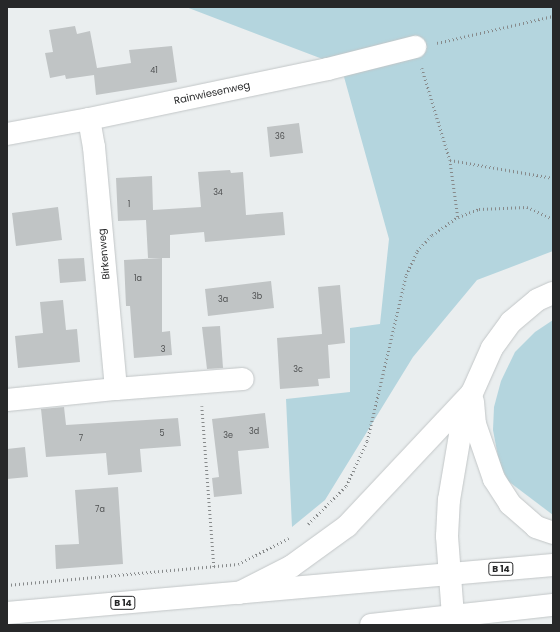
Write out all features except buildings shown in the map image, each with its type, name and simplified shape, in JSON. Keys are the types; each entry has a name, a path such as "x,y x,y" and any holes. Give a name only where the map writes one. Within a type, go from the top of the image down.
{"main road":[{"name":"Rainwiesenweg","path":"7,134 89,119 328,69 415,47"},
{"name":"Birkenweg","path":"89,119 94,147 116,389"},
{"path":"454,616 449,575 447,536 449,500 460,435 472,393 492,348 512,322 538,300 553,293"},
{"path":"7,400 116,389 243,379"},
{"path":"472,393 475,424 494,479 510,504 536,527 553,533"},
{"path":"239,593 292,566 347,526 472,393"},
{"name":"B 14","path":"7,613 553,565"},
{"path":"371,625 553,605"}],"path":[{"path":"458,217 450,160 415,47 553,16"},
{"path":"450,160 553,178"},
{"path":"302,529 346,486 367,441 406,275 417,251 432,235 458,217 479,209 502,206 527,207 553,219"},
{"path":"200,382 214,567"},
{"path":"7,585 238,564 291,537"}],"shaded area":[{"path":"186,7 553,7 553,251 477,280 413,357 325,500 292,527 286,399 350,392 350,328 380,324 389,239 341,66"},
{"path":"553,320 553,515 508,481 499,462 493,430 494,407 501,381 515,352 535,332"}]}
